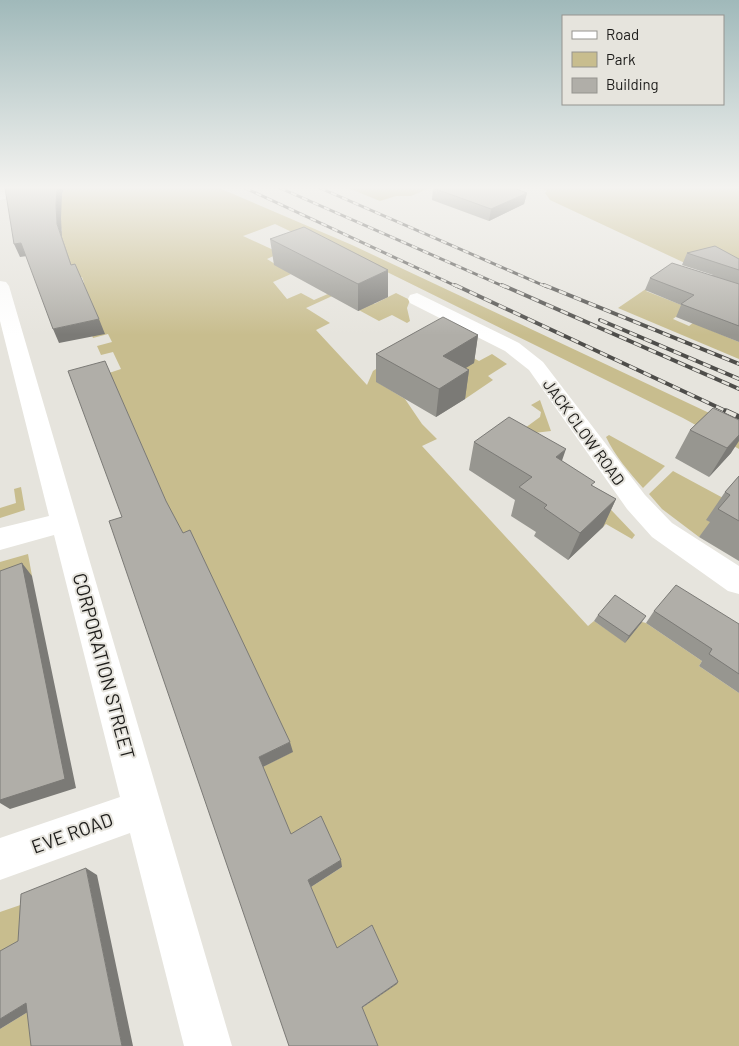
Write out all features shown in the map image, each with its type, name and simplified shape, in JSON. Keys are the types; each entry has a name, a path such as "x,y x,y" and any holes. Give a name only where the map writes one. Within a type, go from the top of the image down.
{"street":[{"name":"CORPORATION STREET","path":"0,286 10,367 65,522 208,1046"},
{"name":"JACK CLOW ROAD","path":"417,299 512,347 536,366 629,495 662,530 739,582"},
{"path":"0,538 65,522"},
{"name":"EVE ROAD","path":"0,859 144,808"}],"green space":[{"path":"53,237 245,237 280,253 267,259 291,274 273,282 287,299 301,293 314,300 337,290 341,292 306,308 330,323 316,330 367,385 373,371 376,369 377,382 405,399 422,424 437,439 422,446 588,626 594,621 625,642 642,622 646,623 702,661 699,666 739,693 739,1046 378,1046 362,1008 396,984 338,952 311,887 342,867 290,843 263,767 292,752 169,509 116,387 80,397 109,373 121,369 113,352 101,355 97,346 112,342 108,334 93,338 72,286 84,283 82,277 70,280 43,243"},
{"path":"316,237 333,237 352,245 739,427 739,449 683,418"},
{"path":"629,237 739,237 739,283 687,264"},
{"path":"659,280 646,291 684,306 703,296 673,319 689,326 698,319 710,330 739,342 739,359 618,308"},
{"path":"396,293 410,300 407,308 410,321 407,323 392,315 379,321 355,308 369,301 374,304"},
{"path":"457,349 479,361 492,354 507,364 488,376 493,380 465,399 437,382"},
{"path":"540,400 551,431 534,433 502,445 540,417 541,412 531,405"},
{"path":"609,435 665,466 643,488 614,451 606,437"},
{"path":"673,471 725,499 712,523 699,537 662,509 649,494"},
{"path":"21,487 25,510 0,518 0,508 16,503 14,489"},
{"path":"596,494 635,535 632,539 606,524 603,527"},
{"path":"28,554 32,576 0,588 0,562"},
{"path":"35,900 32,945 0,963 0,912"},
{"path":"41,1004 47,1046 0,1046 0,1029"}],"building":[{"path":"13,237 61,237 71,265 75,264 99,319 53,329 21,243 14,244"},
{"path":"276,237 323,237 388,270 358,284 270,239"},
{"path":"715,246 739,259 739,270 687,253"},
{"path":"672,263 739,284 739,326 681,304 694,295 650,278"},
{"path":"443,317 478,335 443,356 469,370 439,389 376,354"},
{"path":"105,361 166,501 183,533 190,530 290,742 259,757 291,834 321,816 341,860 308,880 337,948 372,925 398,982 362,1007 378,1046 289,1046 109,521 122,517 68,371"},
{"path":"713,408 739,420 739,435 727,448 690,430"},
{"path":"509,417 566,449 556,457 595,482 591,485 616,499 580,533 544,508 547,505 519,487 532,477 474,442"},
{"path":"739,476 739,521 718,509 730,495 725,492"},
{"path":"22,563 65,779 0,800 0,571"},
{"path":"676,585 739,624 739,674 709,654 712,649 654,611"},
{"path":"615,595 646,616 629,636 598,615"},
{"path":"86,868 122,1046 31,1046 26,1003 0,1019 0,951 18,941 21,894"}],"railway":[{"path":"350,237 458,287"},
{"path":"391,237 505,287"},
{"path":"432,237 547,287"},
{"path":"455,285 728,412"},
{"path":"502,285 739,389"},
{"path":"544,285 739,364"},
{"path":"600,320 739,379"},
{"path":"726,411 739,417"}]}
